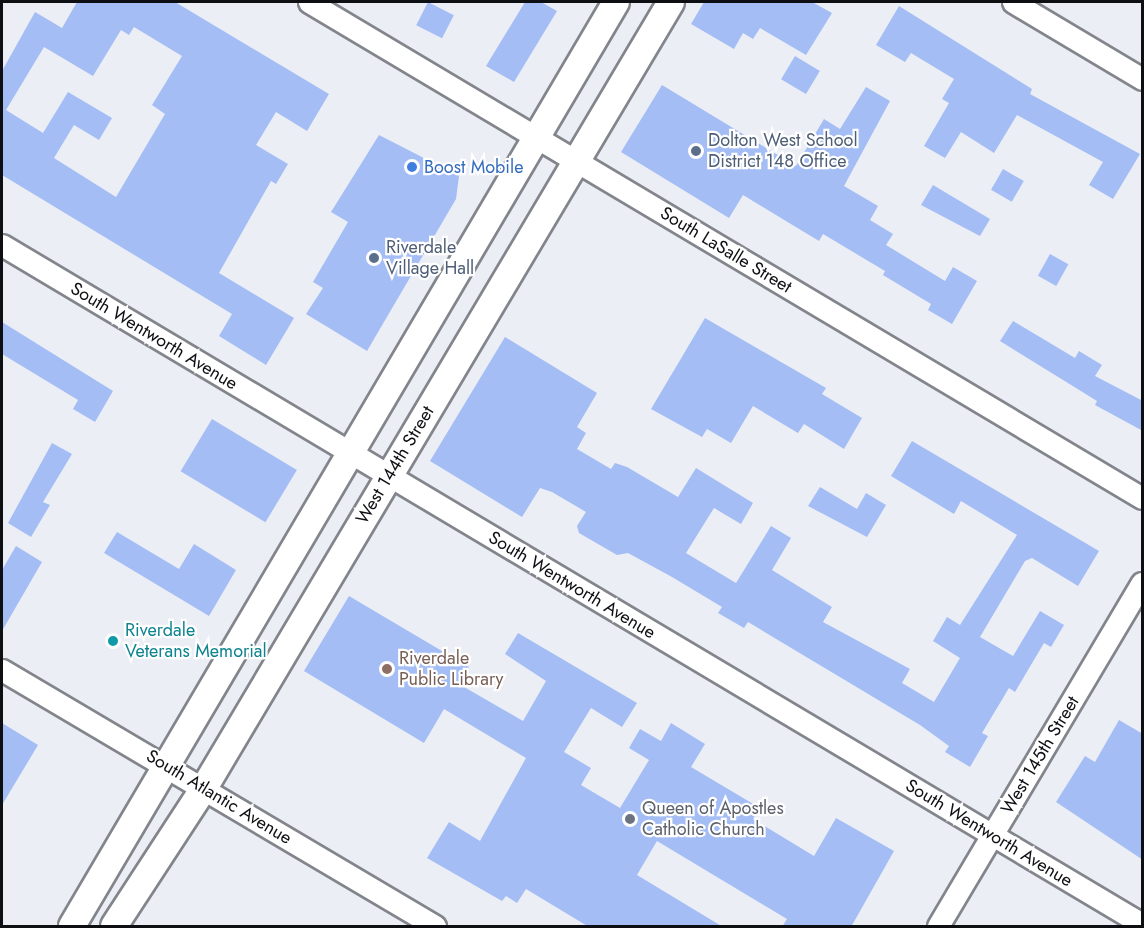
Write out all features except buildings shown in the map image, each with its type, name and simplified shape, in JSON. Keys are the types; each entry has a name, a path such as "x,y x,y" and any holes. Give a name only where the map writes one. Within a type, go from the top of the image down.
{"street":[{"name":"South LaSalle Street","path":"309,2 1143,498"},
{"path":"72,927 164,765 352,454 616,2"},
{"name":"West 144th Street","path":"114,927 204,788 671,2"},
{"path":"1013,2 1143,79"},
{"name":"South Wentworth Avenue","path":"2,245 1143,924"},
{"name":"West 145th Street","path":"938,927 1143,583"},
{"name":"South Atlantic Avenue","path":"2,670 435,927"}],"place":[{"name":"Dolton West School District 148 Office","path":"696,151"},
{"name":"Boost Mobile","path":"412,167"},
{"name":"Riverdale Village Hall","path":"374,258"},
{"name":"Riverdale Veterans Memorial","path":"113,641"},
{"name":"Riverdale Public Library","path":"387,669"},
{"name":"Queen of Apostles Catholic Church","path":"630,819"}]}
